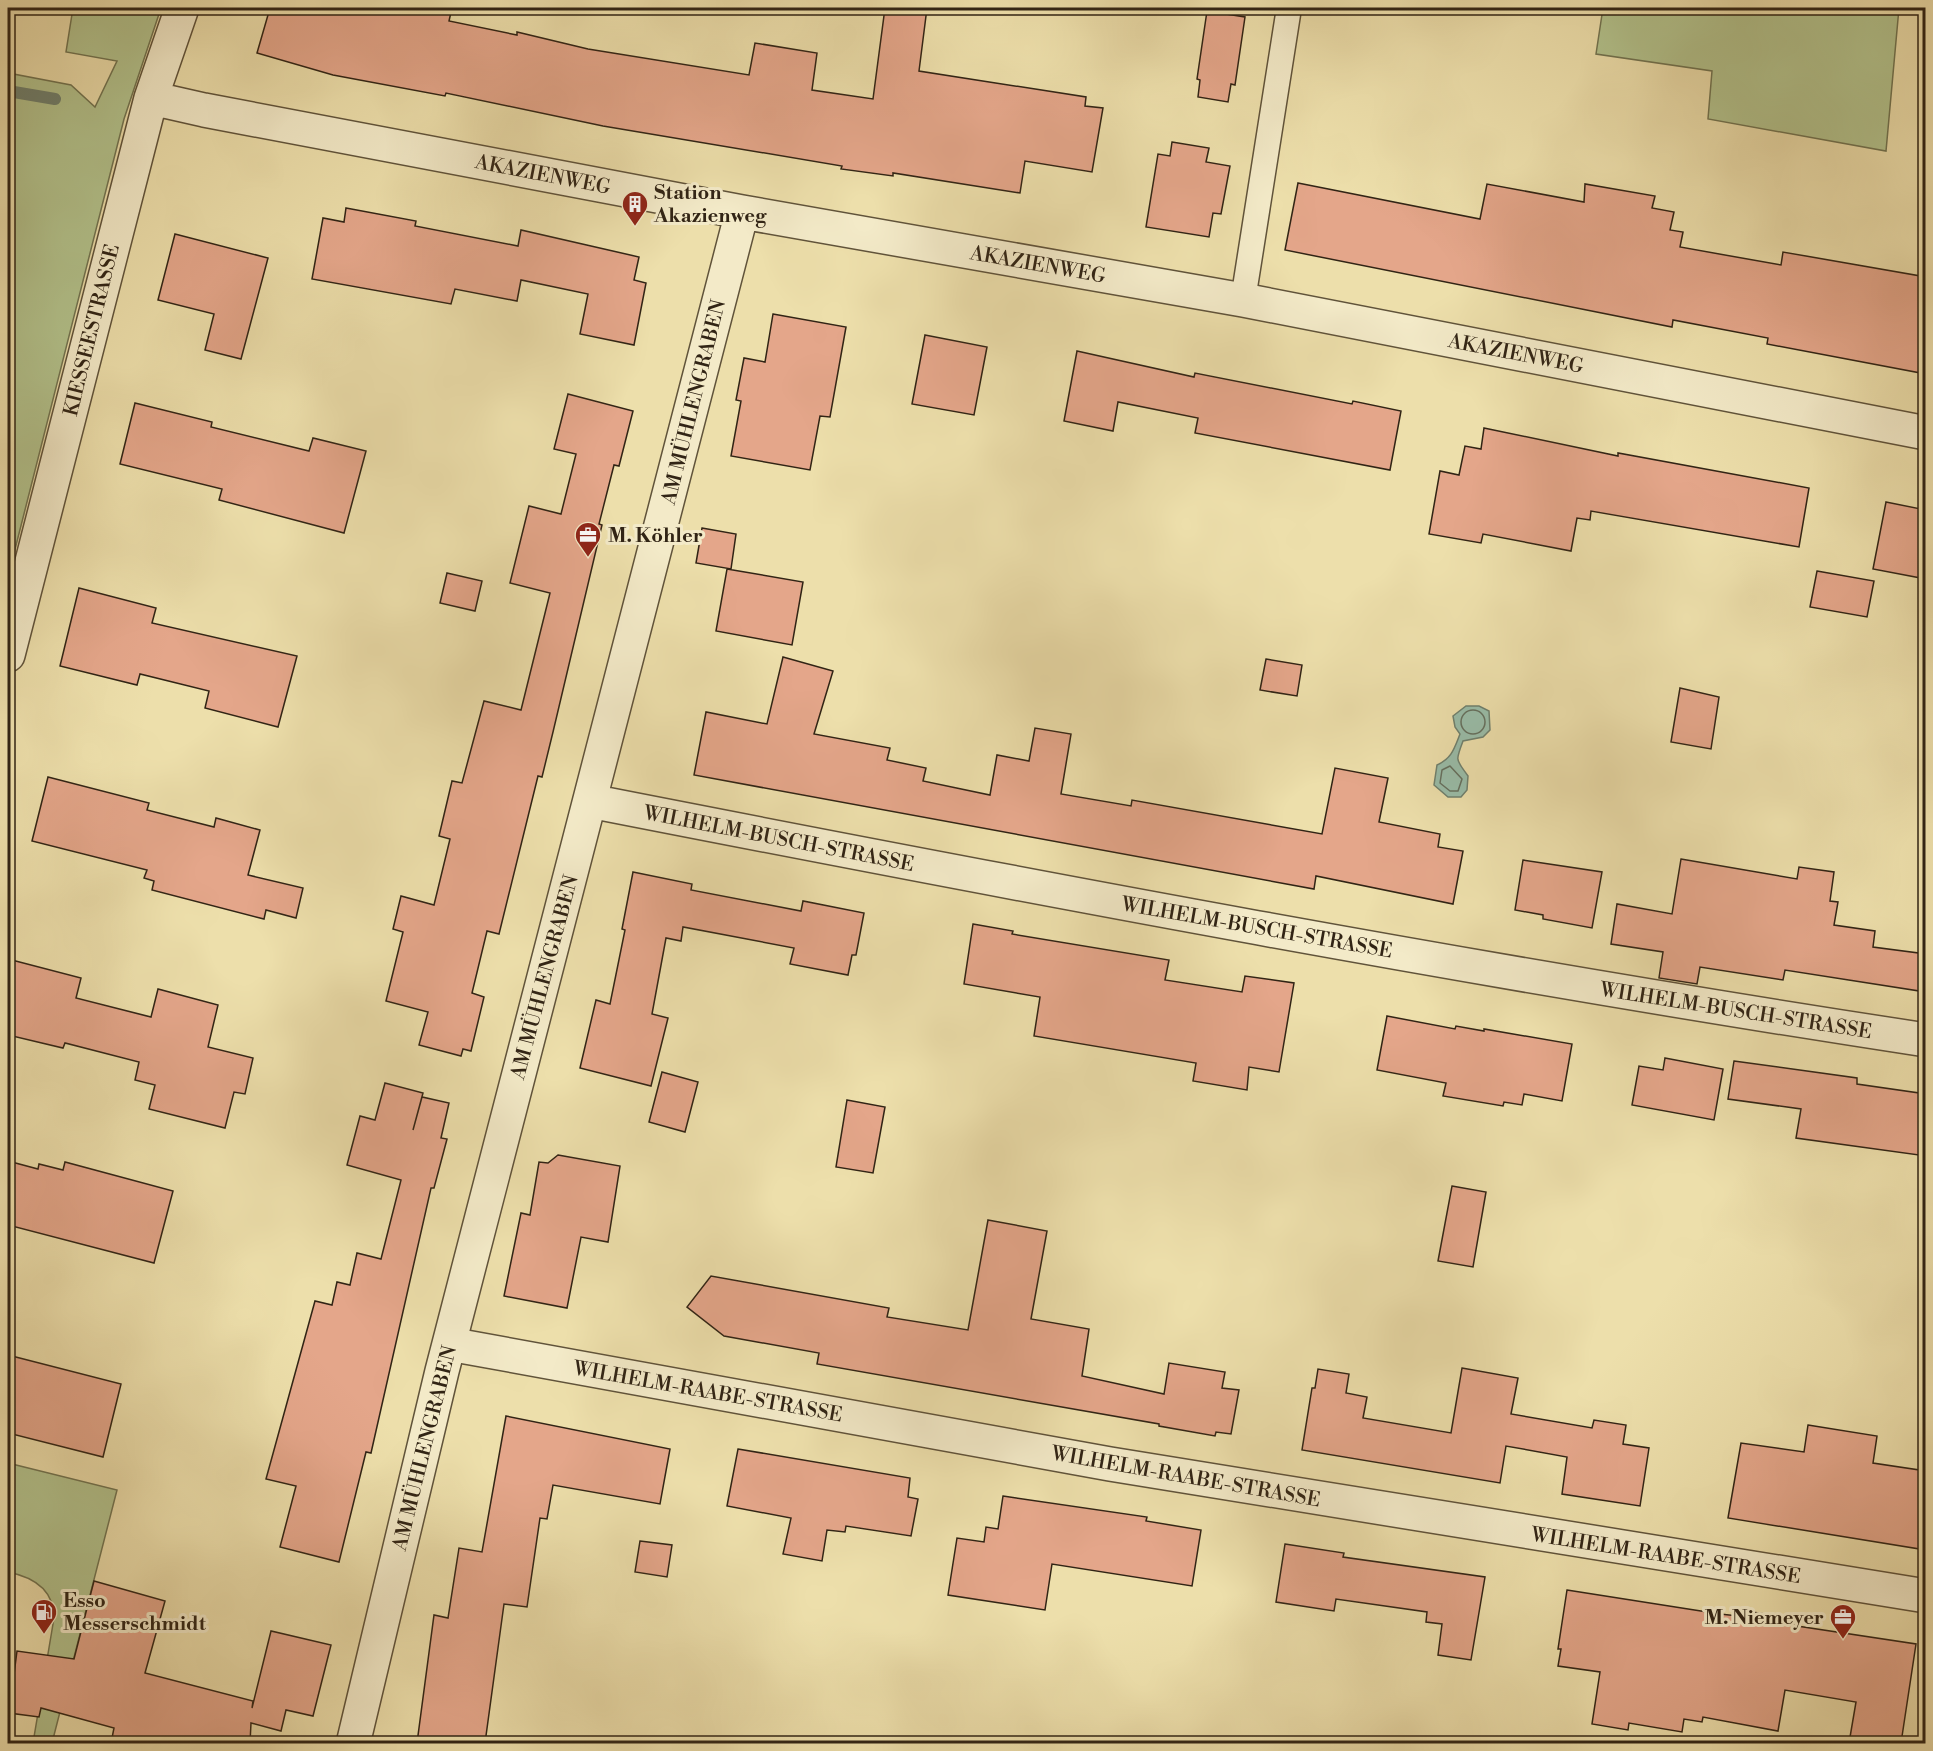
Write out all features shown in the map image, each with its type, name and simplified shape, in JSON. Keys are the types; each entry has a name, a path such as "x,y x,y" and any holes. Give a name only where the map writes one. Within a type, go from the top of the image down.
{"street":[{"name":"KIESSEESTRASSE","path":"8,656 151,98 182,8"},
{"name":"AKAZIENWEG","path":"151,98 742,212 1244,300 1926,433"},
{"name":"AM MÜHLENGRABEN","path":"353,1743 449,1344 742,212"},
{"name":"WILHELM-BUSCH-STRASSE","path":"590,801 901,862 1294,934 1712,1007 1926,1040"},
{"name":"WILHELM-RAABE-STRASSE","path":"449,1344 1110,1464 1926,1596"}],"lane":[{"path":"1244,300 1289,8"}],"green space":[{"path":"73,8 161,8 124,119 8,577 8,73 71,85 95,107 117,61 66,52"},
{"path":"1603,8 1899,8 1886,151 1708,119 1712,71 1596,54"},
{"name":"Esso Messerschmidt","path":"8,1463 117,1490 52,1743 33,1743 54,1618 53,1608 46,1592 34,1581 8,1572"}],"water":[{"path":"1466,706 1479,706 1489,711 1490,730 1483,737 1463,741 1458,760 1468,776 1467,790 1461,797 1448,797 1434,785 1437,765 1454,749 1460,734 1455,727 1453,716"}],"building":[{"path":"270,8 452,8 449,21 517,35 517,32 588,49 749,75 755,43 817,53 812,90 873,99 885,8 927,8 919,71 1086,97 1085,106 1103,108 1092,172 1025,161 1020,193 893,173 893,176 841,169 842,166 603,126 446,93 445,96 333,75 257,53"},
{"path":"1207,11 1245,17 1235,85 1231,84 1228,102 1198,97 1200,80 1197,79"},
{"path":"1172,142 1209,148 1206,162 1230,166 1221,214 1213,213 1209,237 1146,227 1158,154 1170,156"},
{"path":"1298,183 1480,219 1487,184 1584,202 1585,184 1655,196 1652,208 1674,212 1670,230 1683,232 1680,247 1781,265 1783,252 1926,277 1926,374 1767,344 1768,338 1673,320 1672,327 1285,250"},
{"path":"346,208 416,221 415,226 518,246 521,230 639,257 634,280 646,283 634,345 580,334 588,294 521,280 517,301 455,289 451,304 312,279 323,218 344,222"},
{"path":"175,234 268,258 241,359 205,350 214,314 158,300"},
{"path":"773,314 846,327 830,417 820,416 810,470 731,456 741,401 736,400 744,358 765,362"},
{"path":"925,335 987,347 974,415 912,404"},
{"path":"1077,351 1194,377 1195,373 1352,404 1353,401 1401,411 1390,470 1195,433 1198,418 1118,402 1113,431 1064,421"},
{"path":"568,394 633,411 619,466 614,465 542,777 538,776 499,934 487,931 472,993 484,997 471,1051 463,1049 461,1056 419,1045 428,1012 386,1001 403,932 393,929 401,896 434,905 450,839 439,836 452,781 462,783 484,701 521,710 550,593 510,583 529,506 561,514 576,454 554,449"},
{"path":"135,403 212,422 211,427 309,451 313,438 366,451 344,533 219,500 222,489 120,464"},
{"path":"1484,428 1618,456 1618,453 1809,488 1799,547 1591,511 1590,520 1577,518 1571,551 1483,534 1481,543 1429,534 1440,471 1459,475 1465,446 1481,449"},
{"path":"1886,502 1926,510 1926,579 1873,569"},
{"path":"702,528 736,534 731,569 696,563"},
{"path":"727,569 803,582 792,645 716,631"},
{"path":"1817,571 1874,581 1867,617 1810,607"},
{"path":"447,573 482,581 475,611 440,603"},
{"path":"79,588 156,608 152,623 297,656 278,727 205,708 209,691 140,674 137,685 60,666"},
{"path":"783,657 833,671 814,734 890,748 887,760 926,768 923,781 990,795 997,755 1029,761 1035,728 1071,734 1061,794 1131,806 1132,800 1322,834 1335,768 1388,778 1379,822 1440,834 1438,847 1463,851 1453,904 1316,876 1314,889 694,775 706,712 767,724"},
{"path":"1266,659 1302,665 1297,696 1260,690"},
{"path":"1680,688 1719,697 1711,749 1671,742"},
{"path":"48,777 149,803 147,810 214,827 216,818 260,830 248,875 303,888 296,918 266,910 264,919 152,890 154,881 144,878 147,870 32,841"},
{"path":"1681,859 1797,879 1799,867 1834,872 1830,901 1838,902 1834,925 1875,931 1873,947 1926,954 1926,992 1785,970 1783,980 1700,967 1697,984 1659,978 1663,952 1611,944 1617,904 1672,914"},
{"path":"1523,860 1602,872 1592,928 1543,919 1543,915 1515,910"},
{"path":"633,872 692,884 691,890 801,911 803,901 864,913 856,955 852,955 848,975 790,964 794,948 683,927 681,941 666,938 652,1014 668,1018 651,1086 580,1068 596,1000 610,1004 625,930 622,929"},
{"path":"973,924 1013,931 1012,934 1169,960 1165,980 1242,992 1245,976 1294,983 1279,1072 1249,1067 1247,1090 1193,1081 1196,1063 1034,1036 1040,997 964,984"},
{"path":"8,959 81,978 76,998 151,1017 158,989 218,1005 208,1047 253,1058 245,1094 234,1092 225,1128 149,1109 155,1085 135,1080 139,1062 65,1043 63,1048 8,1035"},
{"path":"1387,1016 1455,1029 1456,1026 1484,1031 1484,1029 1572,1044 1562,1101 1524,1094 1522,1105 1504,1102 1503,1106 1443,1096 1446,1083 1377,1070"},
{"path":"1665,1058 1723,1069 1714,1120 1632,1105 1639,1066 1663,1070"},
{"path":"1734,1061 1857,1078 1857,1084 1926,1094 1926,1156 1796,1138 1801,1109 1728,1099"},
{"path":"662,1072 698,1082 685,1132 649,1122"},
{"path":"385,1083 423,1093 413,1130 422,1097 449,1103 441,1138 447,1139 434,1188 431,1188 371,1453 366,1452 339,1562 280,1547 296,1486 266,1479 315,1301 332,1305 337,1282 350,1285 357,1253 381,1259 401,1180 347,1165 360,1116 375,1120"},
{"path":"847,1100 885,1107 873,1173 836,1167"},
{"path":"558,1155 620,1166 608,1242 581,1237 567,1308 504,1296 521,1213 530,1215 539,1162 548,1163"},
{"path":"8,1161 38,1169 39,1164 63,1170 65,1162 173,1191 154,1263 8,1225"},
{"path":"1452,1186 1486,1192 1473,1267 1438,1261"},
{"path":"988,1220 1047,1231 1031,1319 1089,1329 1082,1376 1164,1394 1169,1363 1225,1372 1222,1388 1239,1390 1231,1434 1216,1432 1215,1436 1159,1426 1159,1424 817,1364 819,1353 724,1336 687,1307 711,1276 889,1308 887,1317 968,1330"},
{"path":"8,1355 121,1384 103,1457 8,1433"},
{"path":"1462,1368 1518,1378 1511,1414 1592,1428 1594,1420 1626,1425 1623,1444 1649,1448 1640,1506 1562,1494 1567,1457 1506,1446 1500,1483 1302,1450 1312,1388 1315,1388 1318,1369 1349,1374 1346,1393 1367,1397 1363,1418 1451,1433"},
{"path":"506,1416 670,1449 660,1504 553,1485 547,1519 540,1518 527,1607 504,1604 485,1743 417,1743 434,1615 448,1618 459,1548 482,1552"},
{"path":"1808,1425 1877,1436 1873,1463 1926,1471 1926,1550 1728,1518 1741,1443 1804,1452"},
{"path":"738,1449 910,1478 908,1497 918,1499 911,1536 846,1526 845,1532 827,1530 822,1561 783,1554 791,1518 727,1506"},
{"path":"1003,1496 1147,1517 1146,1521 1201,1530 1192,1586 1052,1564 1045,1610 948,1595 957,1538 984,1542 986,1527 998,1529"},
{"path":"640,1541 672,1545 667,1577 635,1572"},
{"path":"1285,1544 1344,1553 1343,1557 1485,1577 1471,1660 1438,1655 1442,1624 1426,1622 1427,1612 1336,1599 1334,1611 1276,1602"},
{"path":"94,1581 165,1601 145,1673 253,1701 252,1708 271,1631 331,1645 313,1716 286,1710 281,1731 251,1723 250,1743 111,1743 114,1728 41,1708 39,1717 9,1713 17,1651 74,1659"},
{"path":"1567,1590 1720,1614 1738,1616 1740,1610 1778,1616 1797,1626 1916,1644 1901,1743 1849,1743 1856,1702 1785,1690 1778,1731 1703,1717 1702,1722 1684,1719 1682,1732 1629,1723 1628,1730 1592,1724 1600,1672 1558,1666 1561,1649 1558,1649"}],"waterway":[{"path":"8,91 55,99"}],"place":[{"name":"Station Akazienweg","path":"635,227"},
{"name":"M. Köhler","path":"588,558"},
{"name":"Esso Messerschmidt","path":"44,1635"},
{"name":"M. Niemeyer","path":"1843,1640"}]}
